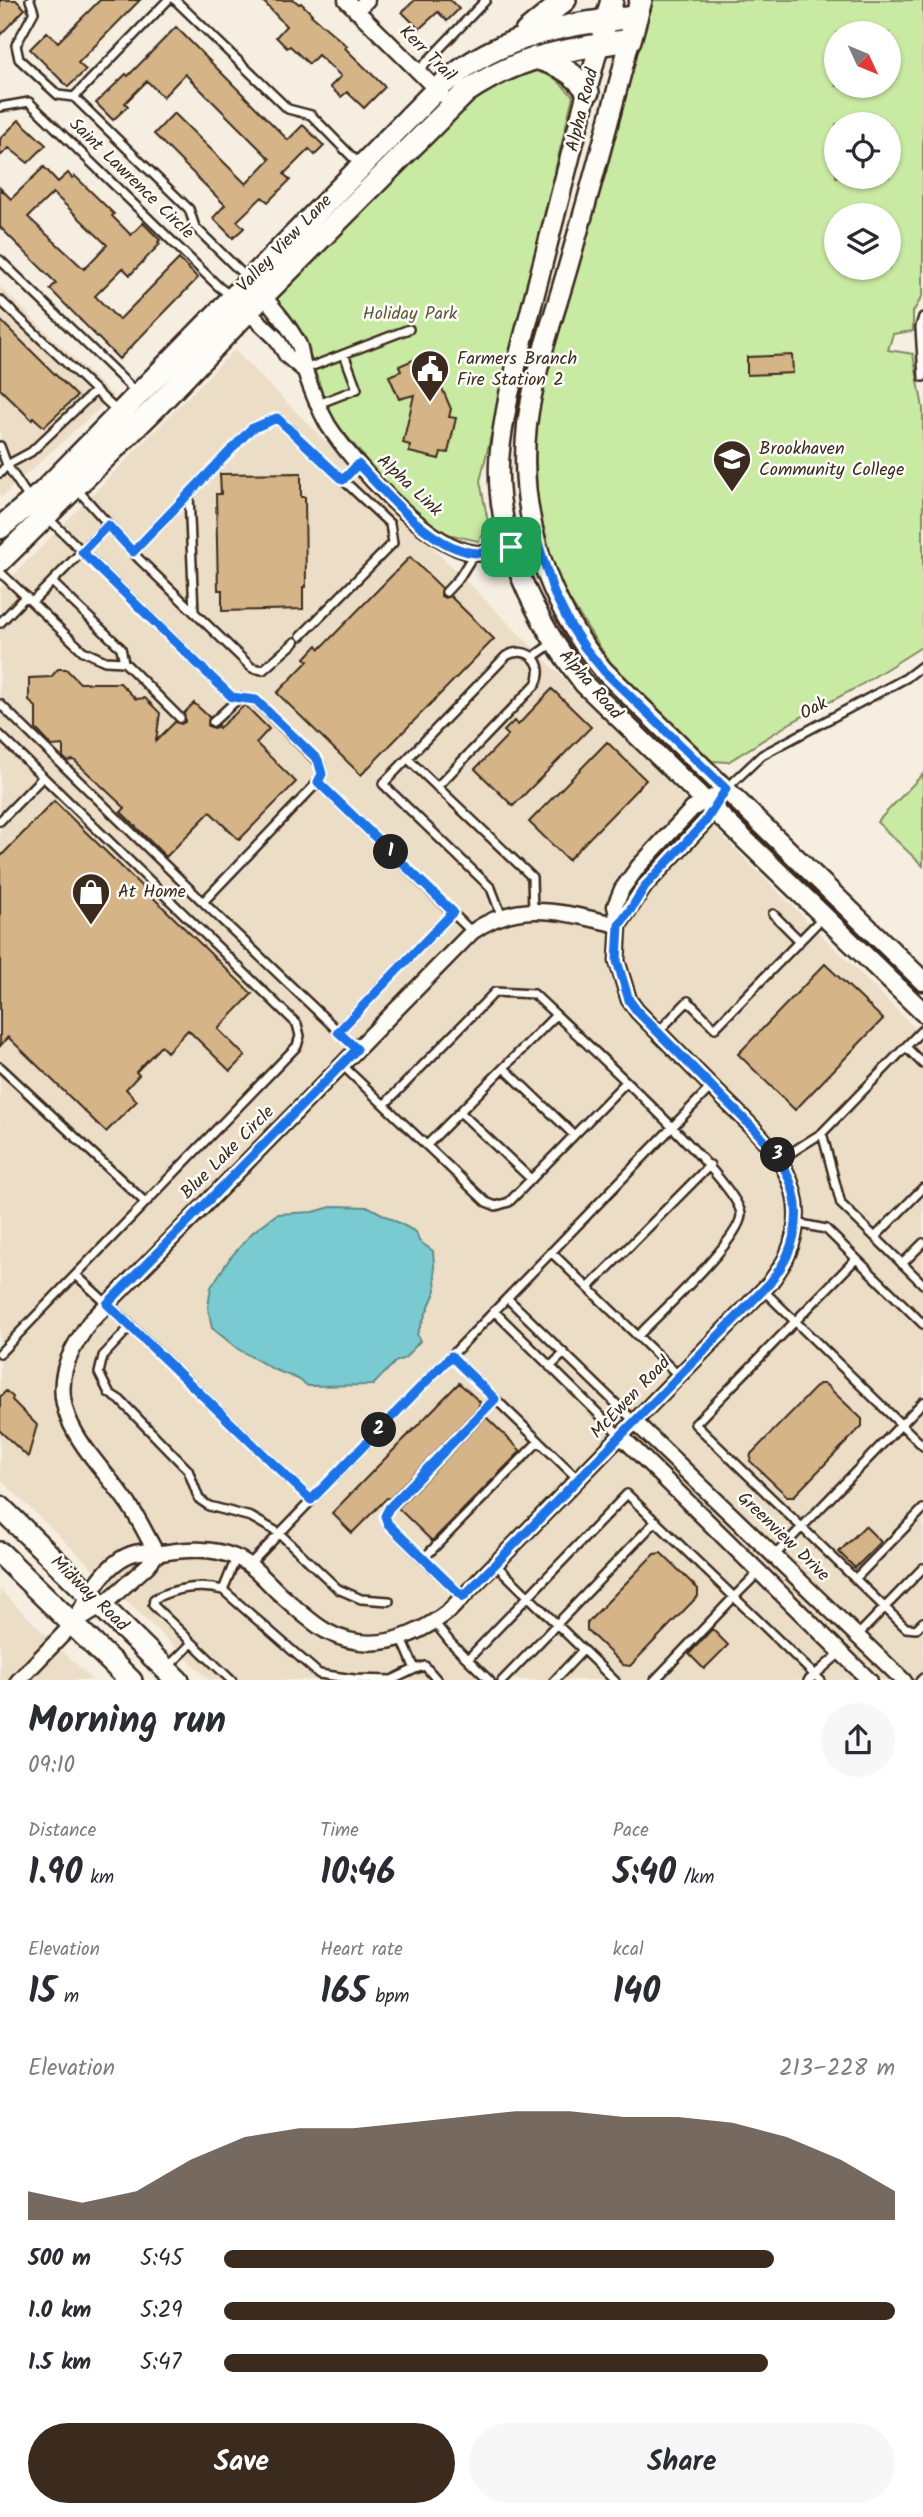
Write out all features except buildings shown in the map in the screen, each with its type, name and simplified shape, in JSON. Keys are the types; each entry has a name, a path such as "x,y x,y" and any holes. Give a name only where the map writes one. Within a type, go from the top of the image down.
{"main road":[{"path":"511,43 565,0"},
{"name":"Valley View Lane","path":"0,561 39,510 138,394 240,304 466,92 500,71 535,58 630,40 639,8 609,10 511,43 475,61 437,89 360,166 256,288"},
{"path":"599,44 609,10"},
{"path":"535,58 559,65 571,72 588,92"},
{"name":"Valley View Lane","path":"0,528 39,510 76,488 154,409 240,304"},
{"name":"Midway Road","path":"0,1507 172,1675"},
{"name":"Midway Road","path":"0,1553 130,1680"}],"street":[{"name":"Kerr Trail","path":"356,4 451,106"},
{"name":"Alpha Road","path":"630,40 538,372 528,421 524,472 537,540 554,593 570,625 604,671 923,981"},
{"name":"Alpha Road","path":"599,44 504,422 500,480 503,513 511,547 526,587 554,642 584,684 923,1012"},
{"name":"Alpha Link","path":"256,288 299,346 304,370 318,404 328,424 358,464 413,519 436,537 458,549 474,553"},
{"name":"Alpha Link","path":"240,304 276,338 287,356 304,370"},
{"path":"474,553 494,552 537,540"},
{"path":"619,925 645,886 705,822 710,804 726,789"},
{"name":"Blue Lake Circle","path":"157,1554 128,1503 84,1449 67,1417 64,1384 71,1352 89,1323 472,932 487,921 549,910 619,925"},
{"name":"McEwen Road","path":"242,1561 306,1617 327,1632 348,1640 378,1642 402,1639 434,1622 463,1597 770,1283 787,1256 796,1223 793,1190 781,1159 762,1136 629,1000 617,961 619,925"},
{"name":"Greenview Drive","path":"635,1422 903,1680"},
{"path":"621,1436 869,1680"},
{"path":"96,1601 99,1579 125,1557 140,1552 157,1554 182,1549 206,1550 242,1561"},
{"path":"19,1680 96,1601 147,1566 157,1554"},
{"path":"759,1572 774,1556"},
{"path":"841,1652 857,1636"}],"lane":[{"path":"30,0 34,12 16,45 19,59 58,95 74,97 190,209 195,227 256,288"},
{"path":"74,97 168,0"},
{"path":"175,0 288,109 311,115 360,166"},
{"path":"418,71 486,0"},
{"name":"Saint Lawrence Circle","path":"0,107 29,102 219,287 240,304"},
{"path":"0,260 138,394"},
{"path":"0,300 119,414"},
{"path":"923,317 920,335 923,377"},
{"path":"304,370 409,329"},
{"path":"318,404 357,389 344,354"},
{"path":"0,473 7,465 31,452 95,391"},
{"path":"76,488 133,552 194,612 252,668 263,670 298,639 393,542 390,524 277,418 251,429 133,552"},
{"path":"0,446 7,465 39,510 232,697 256,700 318,760 322,774 318,782 202,902"},
{"path":"343,480 358,464"},
{"path":"189,495 194,612"},
{"path":"0,623 52,582 108,525"},
{"path":"446,592 460,578 474,553"},
{"path":"0,572 83,651 105,661 124,662"},
{"path":"52,582 121,648 124,662 178,716"},
{"path":"533,657 554,642"},
{"path":"437,787 536,684 540,672 533,657 519,652 506,656 383,784 491,888 502,917"},
{"name":"Oak","path":"726,789 762,755 906,678 923,665"},
{"path":"214,722 237,699"},
{"path":"0,704 357,1049"},
{"path":"0,735 297,1024 299,1030 297,1046 0,1353"},
{"path":"408,759 532,877 533,911"},
{"path":"0,821 43,777"},
{"path":"318,782 472,932"},
{"path":"338,1032 453,912"},
{"path":"773,914 800,941"},
{"path":"658,1032 688,1002 715,1028 824,916"},
{"path":"384,1105 495,992 534,994 710,1165 736,1199 741,1215 737,1231 719,1253 638,1336"},
{"path":"427,1145 556,1015"},
{"path":"781,1159 822,1133 923,1029"},
{"path":"906,1047 923,1064"},
{"path":"342,1065 486,1202 496,1206 509,1202 626,1083"},
{"path":"0,1067 145,1202"},
{"path":"504,1068 574,1135"},
{"path":"223,1590 242,1561 279,1533 711,1086"},
{"path":"460,1112 531,1179"},
{"path":"822,1133 841,1204 923,1284"},
{"path":"588,1287 710,1165"},
{"path":"875,1237 923,1188"},
{"path":"796,1223 826,1229 923,1324"},
{"path":"902,1264 923,1243"},
{"path":"551,1252 679,1376"},
{"path":"856,1259 695,1424 906,1628 916,1629 923,1622"},
{"path":"76,1275 311,1500"},
{"path":"763,1290 923,1446"},
{"path":"507,1298 635,1422"},
{"path":"494,1311 621,1436"},
{"path":"131,1326 103,1356 99,1373 109,1394 120,1400 188,1471 199,1499 209,1506 251,1517 279,1533 338,1589 361,1599 389,1601"},
{"path":"550,1367 564,1353"},
{"path":"451,1356 578,1479"},
{"path":"463,1597 388,1524 385,1516 389,1508 495,1399"},
{"path":"774,1556 923,1402"},
{"path":"423,1559 538,1441"},
{"path":"468,1659 627,1494 820,1680"},
{"path":"855,1579 923,1509"},
{"path":"503,1680 656,1521"},
{"path":"495,1564 614,1680"},
{"path":"857,1636 923,1568"},
{"path":"655,1680 759,1572"},
{"path":"231,1680 153,1605 153,1599 207,1586 223,1590 316,1677 392,1680 425,1666 437,1680"},
{"path":"434,1622 489,1680"},
{"path":"402,1639 415,1669"},
{"path":"172,1675 192,1643"},
{"path":"555,1680 583,1650"},
{"path":"808,1680 841,1652"}],"shaded area":[{"path":"0,287 113,396 0,498"},
{"path":"234,350 923,1036 923,1680 209,1680 0,1479 0,589"},
{"path":"0,1590 92,1680 0,1680"}],"green space":[{"name":"Brookhaven Community College","path":"651,0 923,0 923,295 913,312 913,331 893,334 888,350 913,354 923,408 923,646 728,762 712,761 609,661 556,579 537,501 535,416 607,169"},
{"name":"Holiday Park","path":"546,69 573,96 480,481 489,527 478,541 439,532 383,480 330,416 305,341 273,298 471,98 505,77"},
{"path":"923,774 923,866 877,822"}],"water":[{"path":"335,1206 369,1207 416,1232 419,1241 433,1251 436,1290 417,1334 420,1341 405,1358 395,1362 373,1385 308,1386 238,1349 212,1328 208,1307 211,1287 230,1258 253,1232 277,1214 313,1212"}],"place":[{"name":"Farmers Branch Fire Station 2","path":"430,403"},
{"name":"Brookhaven Community College","path":"732,493"},
{"name":"At Home","path":"91,926"}],"route":[{"path":"277,418 343,480 358,464 413,519 436,537 458,549 474,553 482,554 511,547 537,540 554,593 585,648 604,671 726,789 705,822 658,870 619,925 617,961 629,1000 637,1011 762,1136 781,1159 793,1190 796,1223 787,1256 770,1283 463,1597 388,1524 385,1516 389,1508 495,1399 451,1356 311,1500 107,1304 357,1049 338,1032 453,912 318,782 322,769 318,760 256,700 232,697 82,552 108,525 133,552 251,429 277,418"}]}
